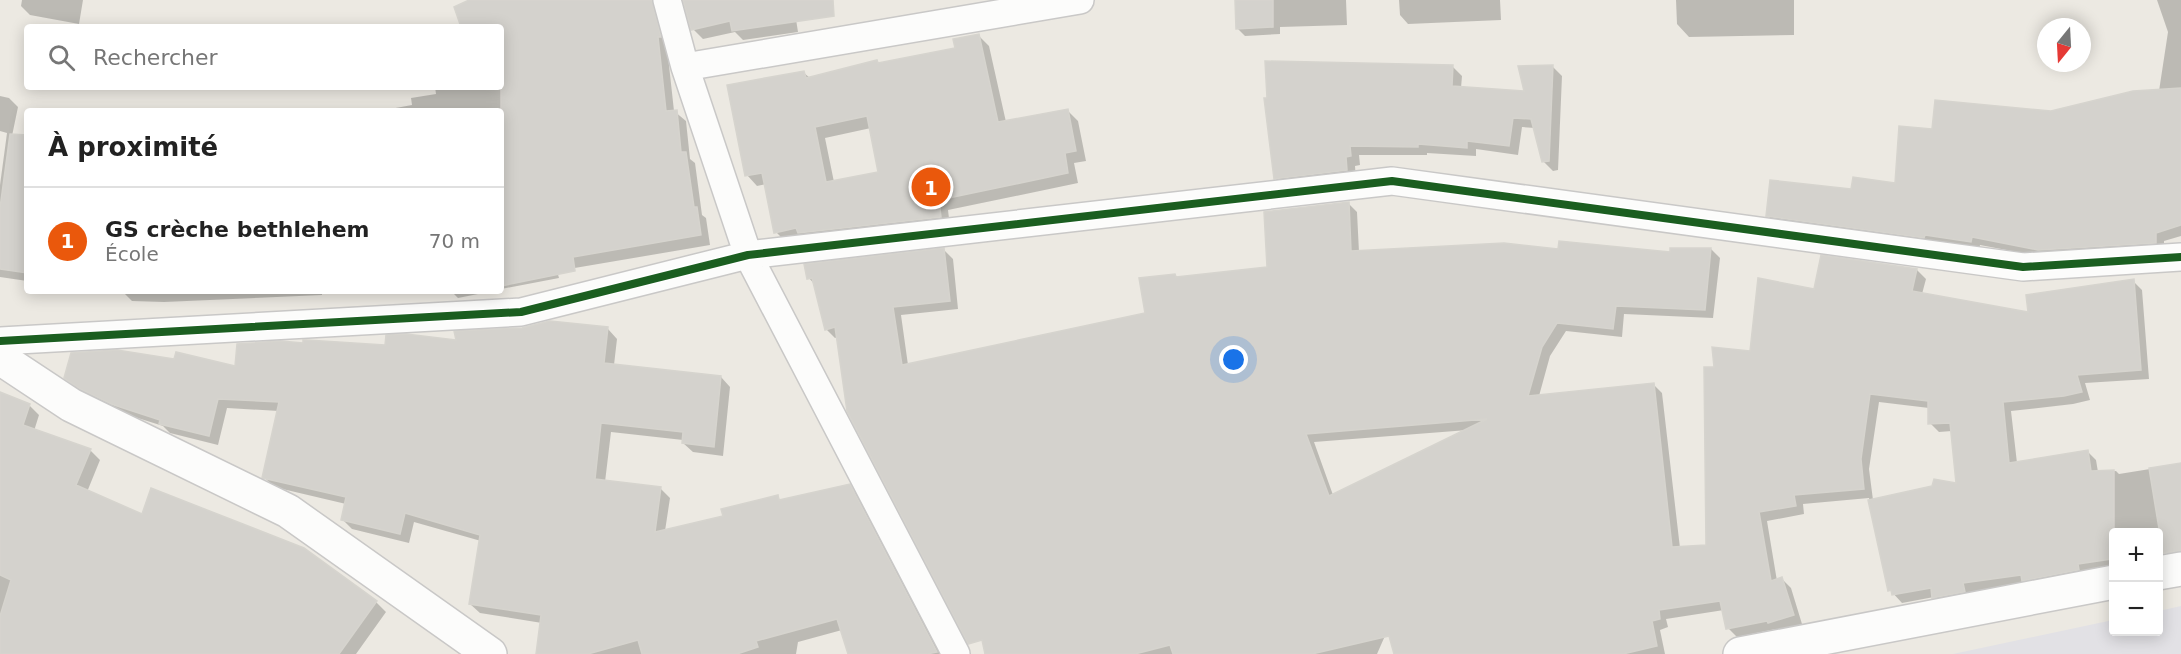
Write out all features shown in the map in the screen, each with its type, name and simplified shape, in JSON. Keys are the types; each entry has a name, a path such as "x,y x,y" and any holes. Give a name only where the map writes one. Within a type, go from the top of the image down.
{"street":[{"path":"667,0 685,67 748,255 956,654"},
{"path":"685,67 1080,0"},
{"path":"0,341 521,312 748,255 1392,181 2023,267 2181,257"},
{"path":"0,358 71,405 288,511 490,654"},
{"path":"2163,572 2181,568"},
{"path":"1740,654 2109,583"}],"shaded area":[{"path":"2181,606 2181,654 1953,654 2109,621 2109,636 2163,636 2163,610"}],"building":[{"path":"469,0 652,0 661,37 658,37 666,111 677,110 681,152 686,152 694,207 697,207 701,235 573,257 575,271 504,285 504,108 501,108 501,90 504,90 504,24 460,24 454,7"},
{"path":"683,0 833,0 834,16 732,31 730,21 691,30"},
{"path":"1235,0 1273,0 1273,27 1236,29"},
{"path":"979,34 998,122 1068,109 1076,151 1065,153 1068,173 939,200 941,217 798,233 796,228 774,233 762,173 745,176 727,85 804,71 806,78 877,60 878,63 955,48 953,39","holes":["867,116 878,172 826,182 815,127"]},
{"path":"1265,61 1453,65 1452,86 1524,91 1518,66 1553,65 1549,161 1542,162 1531,119 1513,118 1509,146 1467,141 1467,148 1418,144 1418,147 1350,146 1351,156 1346,157 1347,170 1274,179 1264,98 1267,98"},
{"path":"2181,88 2181,225 2156,233 2156,243 2038,250 1972,237 1971,242 1925,235 1924,238 1766,216 1770,180 1851,189 1853,177 1895,183 1899,126 1932,129 1935,100 2051,111 2133,91"},
{"path":"10,134 24,135 24,273 0,269 0,208"},
{"path":"1349,202 1351,251 1504,243 1558,249 1559,241 1670,252 1670,248 1711,248 1705,310 1616,306 1613,329 1557,323 1542,347 1528,396 1654,383 1672,547 1706,545 1704,367 1714,367 1712,347 1750,351 1758,278 1814,289 1821,255 1917,269 1912,291 2028,312 2026,295 2134,279 2141,370 2077,375 2082,392 2003,402 2009,463 2088,450 2091,471 2114,470 2114,528 2109,528 2109,559 2078,564 2079,570 2022,581 2021,575 1963,583 1965,592 1932,598 1931,588 1892,595 1891,590 1888,591 1868,500 1932,486 1934,479 1956,483 1950,423 1928,424 1928,401 1870,394 1861,459 1864,489 1794,495 1796,506 1759,512 1771,581 1782,577 1794,615 1768,623 1767,621 1726,629 1720,601 1659,610 1660,619 1652,621 1657,646 1623,654 1394,654 1389,636 1312,654 1173,654 1170,645 1135,654 985,654 982,640 968,644 847,411 835,327 825,330 812,278 807,279 804,264 944,248 950,301 893,307 902,365 1145,313 1139,278 1175,274 1176,277 1267,267 1264,212","holes":["1487,419 1329,496 1306,434"]},
{"path":"550,321 608,327 604,363 721,376 714,447 682,443 683,432 601,423 595,479 661,487 655,532 723,516 721,509 778,495 779,500 850,484 937,652 848,654 837,619 756,641 758,647 737,654 642,654 638,640 588,654 536,654 541,615 469,604 480,535 405,513 400,534 341,520 346,497 262,478 279,402 218,399 209,436 159,424 160,420 111,404 80,389 64,378 71,353 117,350 174,359 176,352 235,366 237,344 281,341 303,343 303,340 307,340 385,345 386,335 406,334 456,340 454,331 522,328"},
{"path":"0,392 30,404 23,425 91,449 76,485 142,514 151,488 304,548 377,601 339,654 0,654 0,616 11,580 0,575"},
{"path":"2181,463 2181,551 2163,553 2163,528 2159,528 2149,468"}],"cycle path":[{"path":"0,341 521,312 748,255 1392,181 2023,267 2181,257"}],"place":[{"name":"GS crèche bethlehem","path":"931,187"}]}
